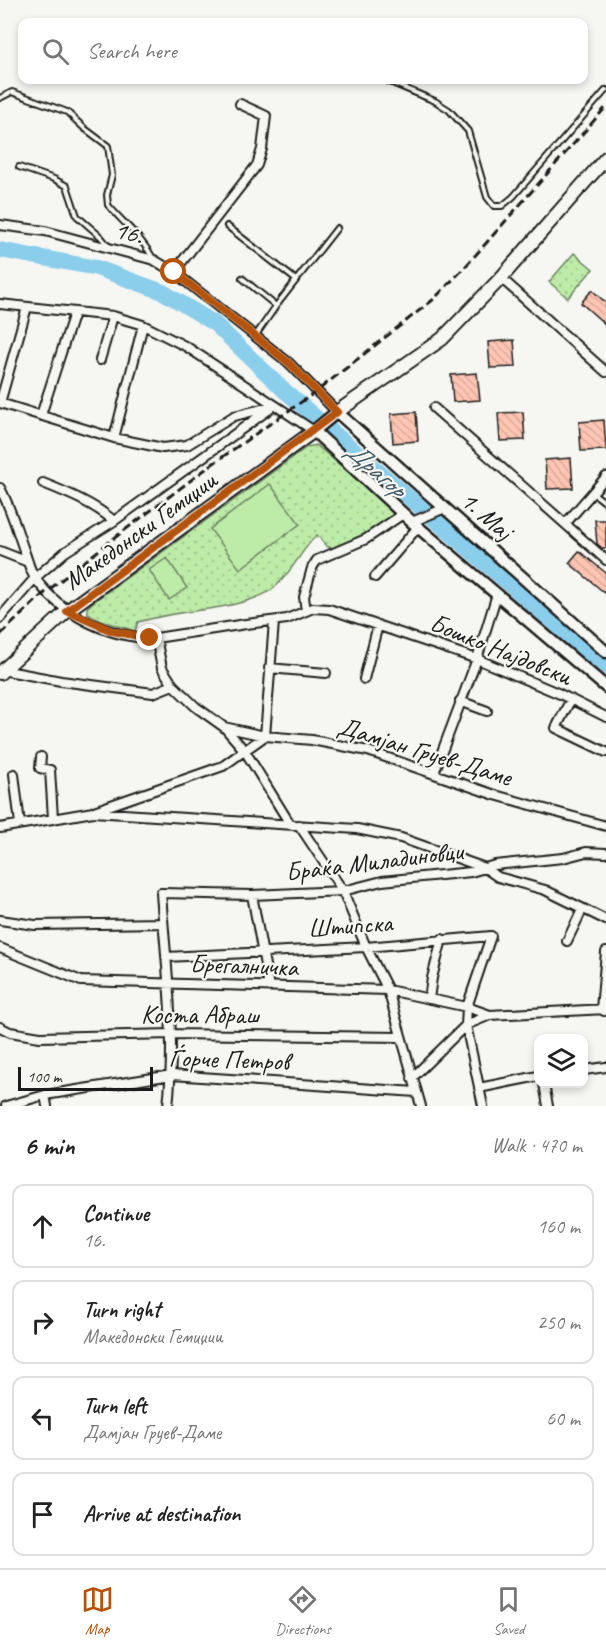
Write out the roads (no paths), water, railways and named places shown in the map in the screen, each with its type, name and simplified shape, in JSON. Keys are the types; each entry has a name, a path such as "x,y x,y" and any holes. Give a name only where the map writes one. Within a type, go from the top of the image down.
{"main road":[{"path":"337,412 442,339 501,278 606,158"},
{"name":"Македонски Гемиџии","path":"1,672 67,611 314,431"}],"street":[{"path":"174,272 257,165 262,149 266,116 240,104"},
{"name":"16.","path":"0,225 45,231 154,260 174,272 289,363 337,412"},
{"path":"501,278 606,372"},
{"name":"1. Мај","path":"0,304 113,316 143,325 187,347 314,431 413,521 606,687"},
{"path":"27,307 0,403 114,438 163,447 187,445 234,416 274,406"},
{"path":"41,416 74,313"},
{"path":"100,360 113,316"},
{"path":"114,438 143,325"},
{"path":"0,618 35,578 65,552 114,521 274,406"},
{"path":"434,408 606,560"},
{"path":"314,431 337,412"},
{"name":"1. Мај","path":"337,412 442,509 606,652"},
{"path":"566,524 606,477"},
{"path":"43,483 78,498 114,521"},
{"path":"0,488 9,506 35,578 67,611 112,631 138,637 156,638"},
{"path":"306,611 304,597 312,568 317,560 442,509"},
{"path":"375,577 413,521"},
{"path":"0,550 28,562"},
{"path":"434,773 477,659 497,594"},
{"name":"Бошко Најдовски","path":"156,638 274,622 313,608 329,609 477,659 571,699 606,717"},
{"path":"0,828 93,812 223,766 265,736 274,622"},
{"path":"364,679 378,626"},
{"name":"Дамјан Груев-Даме","path":"156,638 162,668 173,685 196,707 224,727 265,736 312,740 368,751 495,795 606,826"},
{"path":"269,668 326,673"},
{"path":"1,672 153,693 173,685"},
{"path":"571,699 556,728 606,752"},
{"path":"460,701 487,711"},
{"path":"224,727 245,751 343,891 366,947 388,990 421,1106"},
{"path":"41,757 40,768 50,770 53,818"},
{"path":"14,774 20,824"},
{"path":"116,804 119,815"},
{"path":"93,812 357,829 401,838 485,868 562,858 586,852 606,853"},
{"name":"Браќа Миладиновци","path":"163,924 161,892 252,895 343,891 382,881 471,872 485,868 507,880 545,890 606,920"},
{"path":"252,895 269,987"},
{"path":"567,941 582,910"},
{"path":"0,920 35,926 163,924 170,983 172,1034 168,1106"},
{"name":"Штипска","path":"166,957 366,947 491,936 467,1007"},
{"path":"429,999 442,939"},
{"name":"Брегалничка","path":"0,948 81,981 388,990 467,1007 490,1015 604,1010"},
{"path":"604,1010 606,952"},
{"path":"467,1007 466,1026 483,1106"},
{"name":"Брегалничка","path":"412,1078 466,1026 490,1015"},
{"name":"Коста Абраш","path":"0,1027 10,1032 40,1037 172,1034 400,1037"},
{"path":"588,1069 606,1067"},
{"name":"Ѓорче Петров","path":"6,1106 45,1095 171,1075 416,1092"},
{"path":"479,1088 534,1077"},
{"path":"545,1088 548,1106"},
{"path":"45,1095 47,1106"}],"lane":[{"path":"396,84 435,100 449,110 468,131 487,197 494,206 502,206 513,197 606,90"},
{"path":"0,98 12,92 67,112 108,146 112,175 107,195 108,205 136,233 154,260"},
{"path":"19,167 67,186 77,216 101,237 109,248"},
{"path":"227,226 296,280"},
{"path":"255,336 337,228"},
{"path":"242,278 276,306"},
{"path":"593,493 606,502"}],"waterway":[{"name":"Драгор","path":"0,250 97,268 163,292 214,323 285,391 606,667"}],"railway":[{"path":"0,635 41,596 113,539 211,465 317,391 434,299 606,107"}]}
